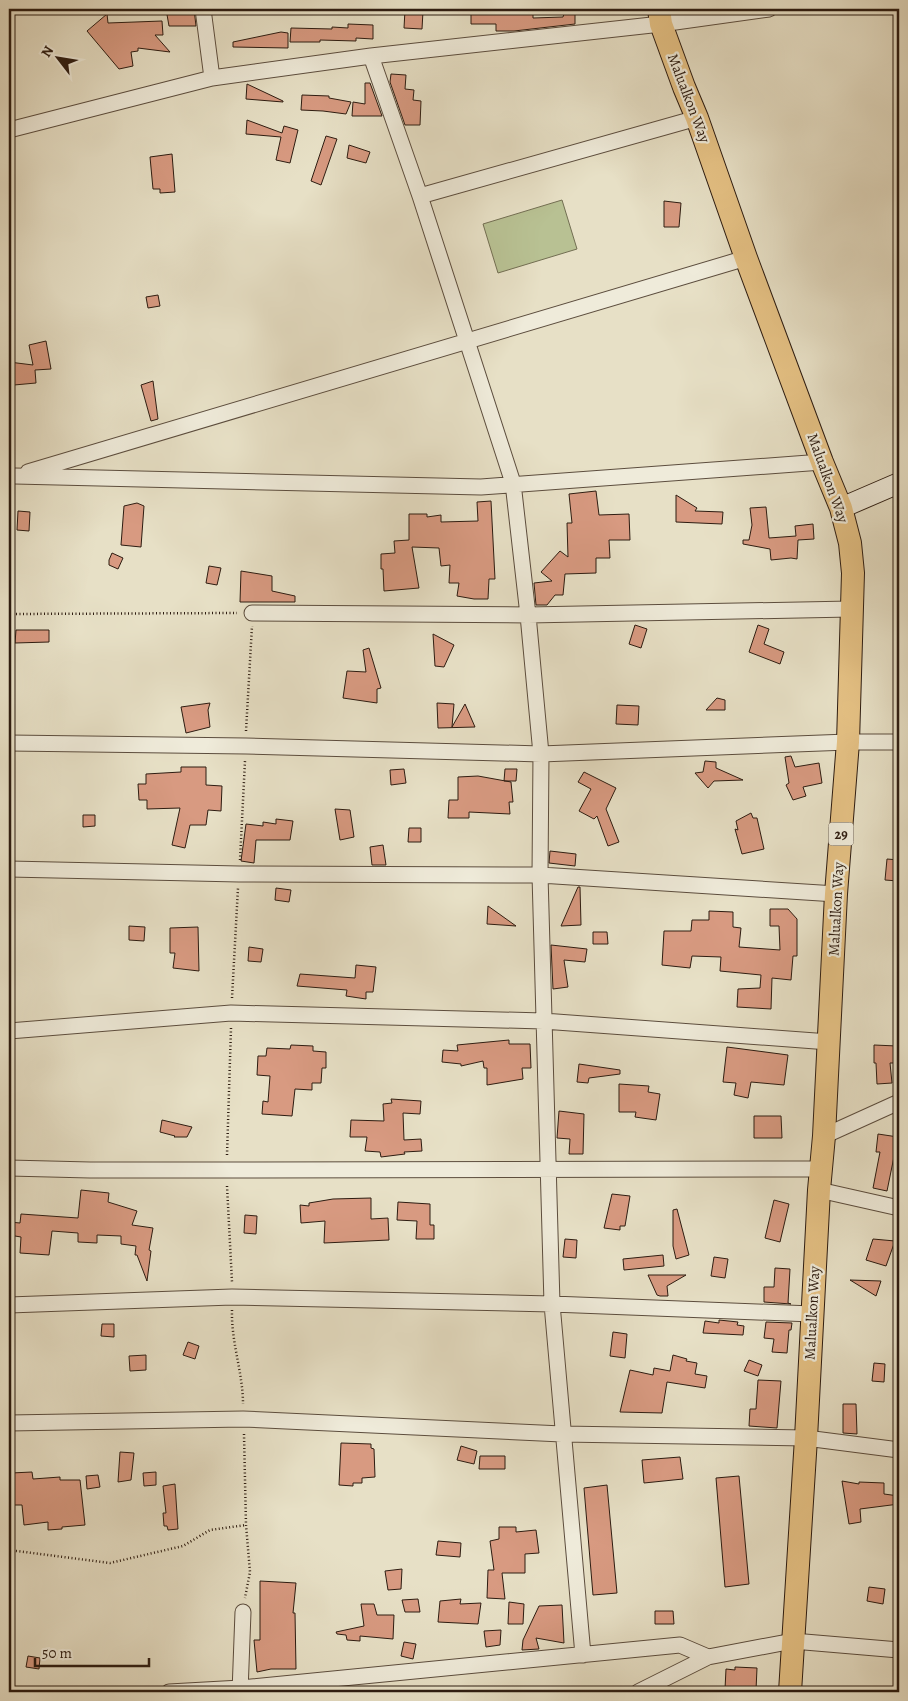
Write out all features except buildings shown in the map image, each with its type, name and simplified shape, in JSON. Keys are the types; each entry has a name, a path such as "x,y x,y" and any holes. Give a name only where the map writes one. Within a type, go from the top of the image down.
{"main road":[{"name":"Malualkon Way","path":"660,16 746,258 841,508 850,543 853,573 848,742 836,894 824,1136 790,1692"},
{"path":"841,508 899,483"}],"street":[{"path":"202,9 212,78"},
{"path":"9,130 212,78 660,16 769,9"},
{"path":"371,56 420,196 513,483 541,754 540,875 552,1304 583,1655"},
{"path":"420,196 697,118"},
{"path":"12,477 746,258"},
{"path":"12,477 471,487 822,462"},
{"path":"252,613 528,615 851,608"},
{"path":"9,743 246,746 541,754 848,742 899,742"},
{"path":"9,869 239,874 540,875 836,894"},
{"path":"9,1031 232,1013 543,1021 829,1042"},
{"path":"824,1136 899,1102"},
{"path":"9,1168 148,1170 548,1169 820,1179 899,1208"},
{"path":"9,1305 232,1297 552,1304 812,1314"},
{"path":"9,1423 243,1419 562,1434 806,1438 899,1450"},
{"path":"241,1690 242,1612"},
{"path":"638,1692 708,1657 793,1641 899,1650"},
{"path":"169,1692 241,1690 680,1645 708,1657"}],"path":[{"path":"9,1550 110,1563 183,1546 210,1530 246,1525"}],"green space":[{"path":"562,200 577,249 498,273 483,224"}]}
